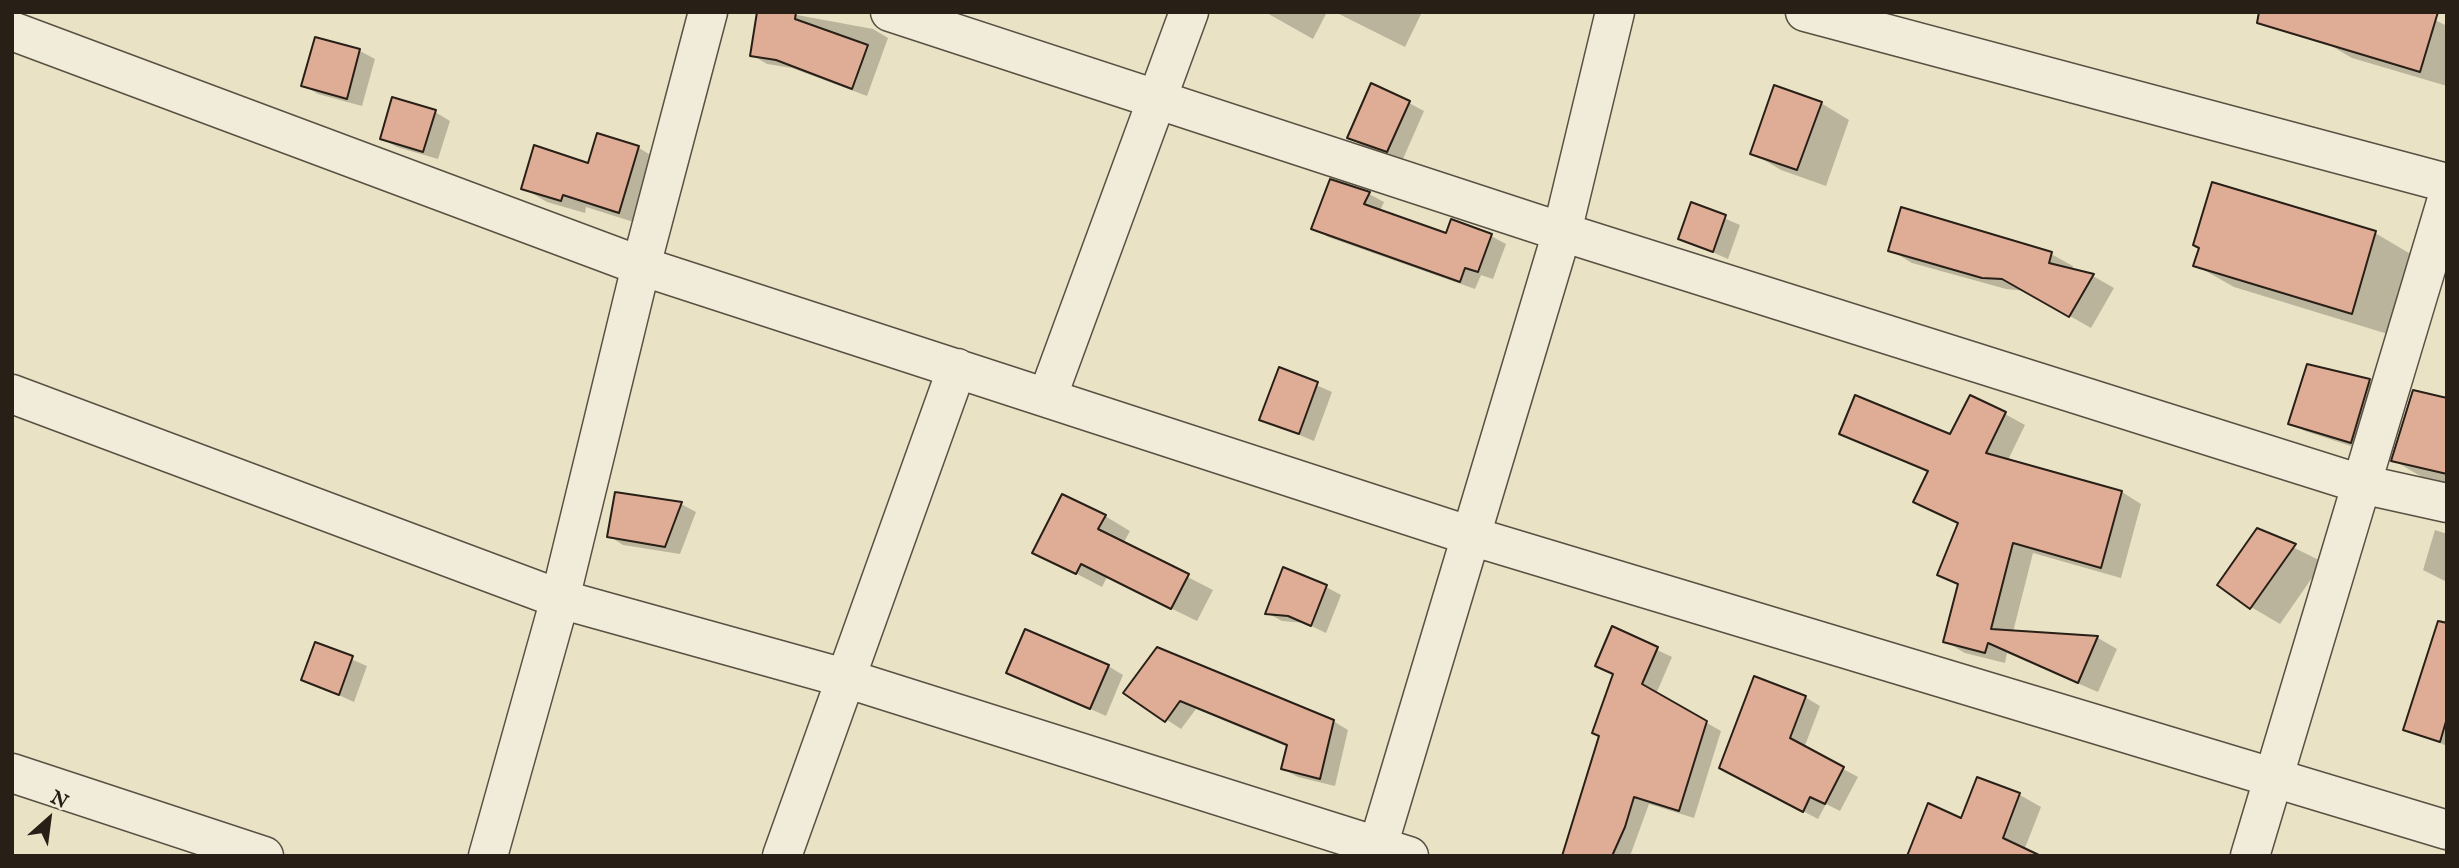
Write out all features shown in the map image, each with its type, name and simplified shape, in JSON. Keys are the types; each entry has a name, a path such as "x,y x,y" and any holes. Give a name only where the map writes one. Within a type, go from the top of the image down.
{"street":[{"path":"488,856 560,599 641,266 708,12"},
{"path":"890,12 1158,97 1562,232 2361,484 2447,503"},
{"path":"1047,398 1189,12"},
{"path":"12,394 560,599 848,679 1388,852 1471,536 1562,232 1615,12"},
{"path":"1805,12 2447,183"},
{"path":"12,31 641,266 1471,536 2447,830"},
{"path":"2250,856 2447,199"},
{"path":"782,856 848,679 957,368"},
{"path":"12,773 264,856"}],"building":[{"path":"757,12 796,12 795,19 868,45 852,89 776,60 750,56"},
{"path":"2259,12 2438,12 2420,72 2257,23"},
{"path":"315,37 360,49 347,99 301,86"},
{"path":"1371,83 1410,101 1387,152 1347,138"},
{"path":"1774,85 1822,102 1797,170 1750,154"},
{"path":"392,97 436,110 423,152 380,139"},
{"path":"597,133 639,146 619,213 563,195 561,201 521,189 534,145 588,163"},
{"path":"1330,179 1370,192 1364,204 1446,233 1451,219 1492,234 1478,272 1465,268 1460,282 1311,229"},
{"path":"2212,182 2376,231 2352,314 2193,266 2199,248 2193,245"},
{"path":"1691,202 1726,215 1713,252 1678,239"},
{"path":"1901,207 2052,252 2049,263 2094,274 2069,317 2002,279 1982,278 1888,251"},
{"path":"2307,364 2370,379 2351,443 2288,424"},
{"path":"1279,367 1318,382 1299,434 1259,420"},
{"path":"2413,390 2447,398 2447,474 2391,461"},
{"path":"1855,395 1950,434 1970,395 2006,412 1986,453 2122,491 2101,568 2013,543 1991,629 2098,636 2078,683 1988,643 1985,653 1943,642 1958,584 1937,575 1958,523 1913,502 1928,471 1839,434"},
{"path":"615,492 682,502 665,547 607,537"},
{"path":"1062,494 1106,515 1098,529 1189,574 1171,609 1081,564 1076,574 1032,553"},
{"path":"2257,528 2296,544 2250,609 2217,585"},
{"path":"1283,567 1327,585 1311,626 1288,616 1265,614"},
{"path":"2438,621 2447,623 2447,718 2440,742 2403,730"},
{"path":"1612,626 1658,647 1642,684 1707,721 1679,811 1634,797 1612,856 1562,856 1599,736 1592,733 1613,674 1595,666"},
{"path":"1025,629 1109,665 1090,709 1006,673"},
{"path":"315,642 353,656 339,695 301,680"},
{"path":"1157,647 1334,720 1320,779 1281,769 1287,745 1180,701 1165,722 1123,693"},
{"path":"1754,676 1806,696 1790,738 1844,767 1825,804 1810,797 1803,812 1719,768"},
{"path":"1977,777 2020,793 2003,838 2041,856 1907,856 1928,803 1961,818"}]}
